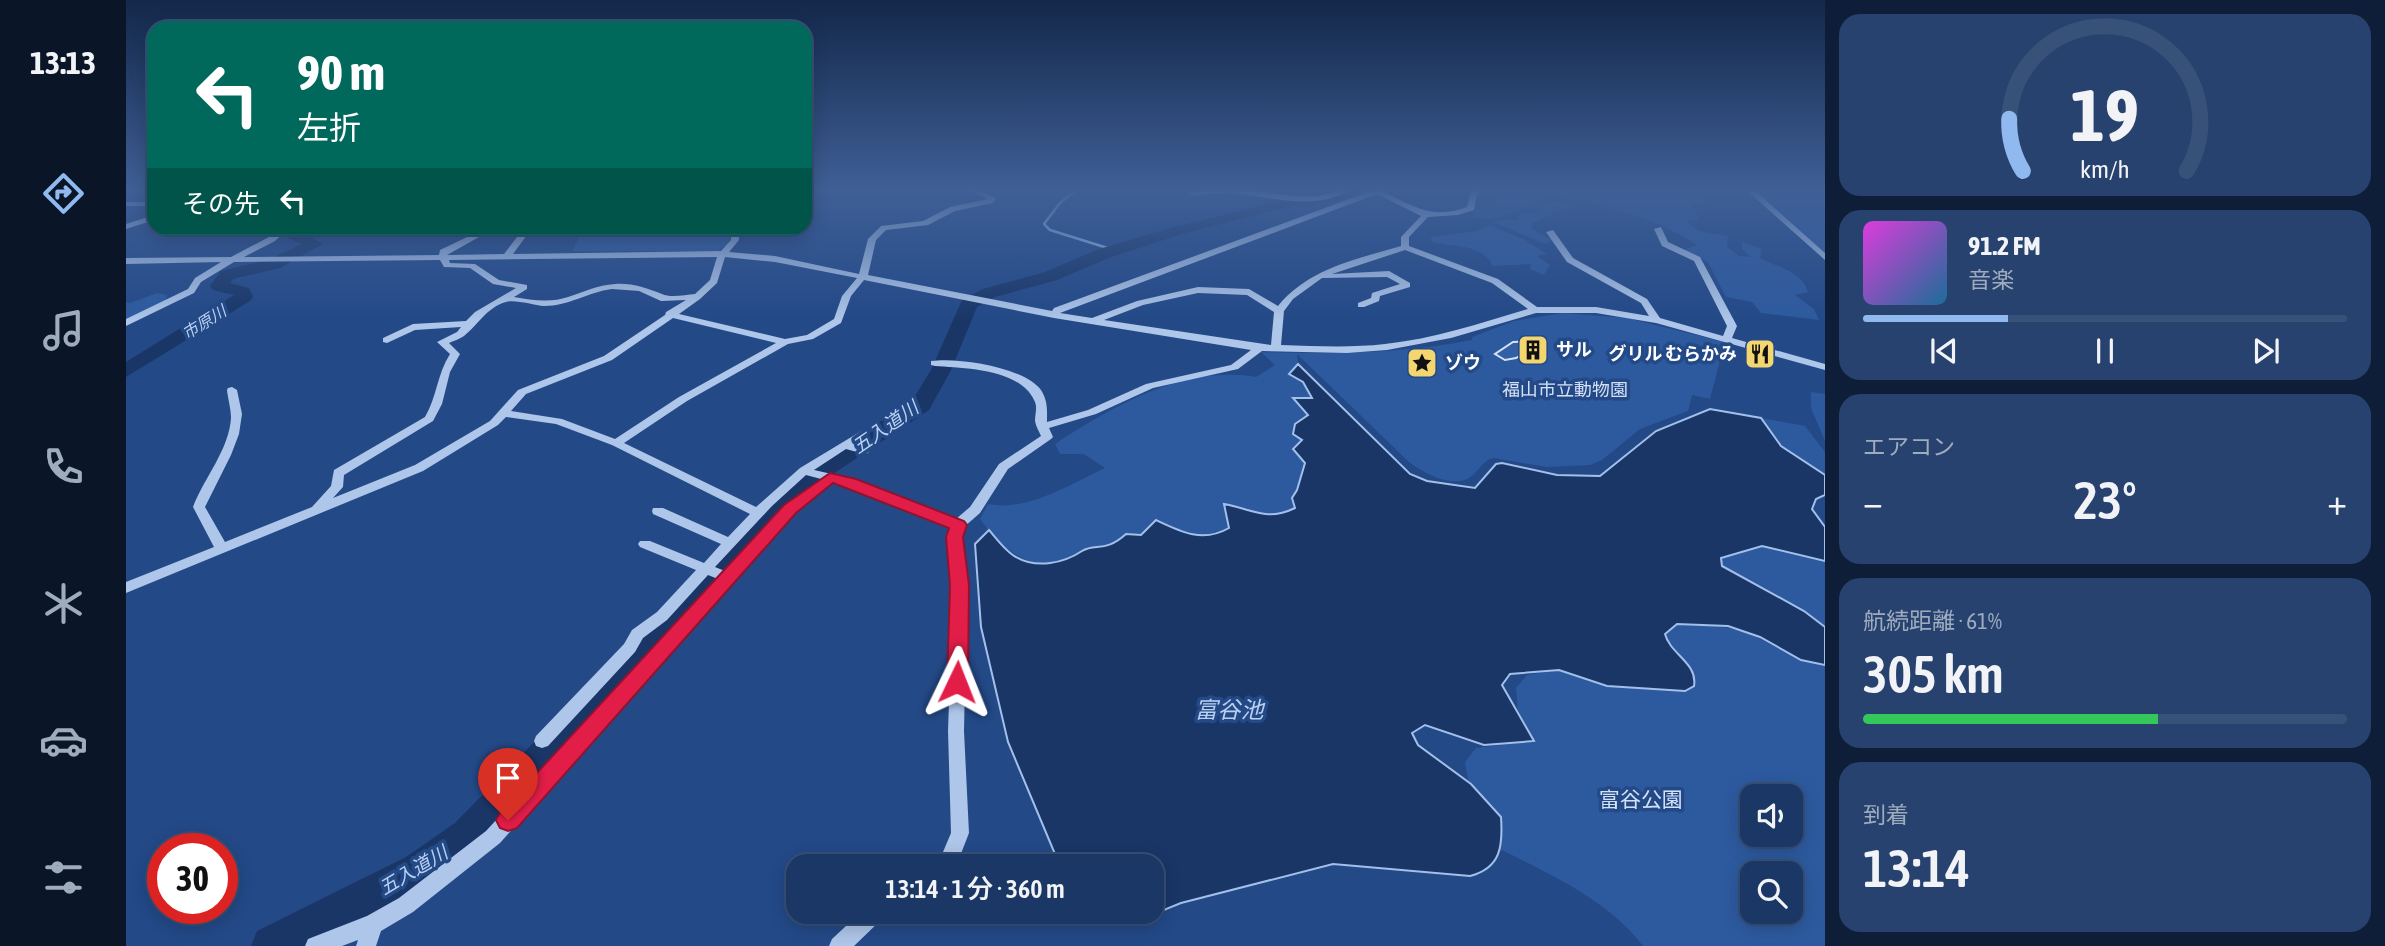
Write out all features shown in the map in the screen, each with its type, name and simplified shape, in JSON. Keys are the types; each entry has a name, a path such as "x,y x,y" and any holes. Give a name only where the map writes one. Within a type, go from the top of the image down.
{"street":[{"path":"616,443 683,399 785,342 810,337 838,321 847,296 863,276 872,239 879,232"},
{"path":"1054,315 1057,310 1269,232"},
{"path":"1405,247 1405,237 1410,232"},
{"path":"1550,232 1570,260 1644,301 1657,320"},
{"path":"1659,232 1665,244 1697,259 1732,326 1727,339"},
{"path":"1797,232 1825,257"},
{"path":"126,323 191,291 198,280 277,235"},
{"path":"317,509 337,487 338,473 429,419 436,410 444,368 456,354 442,342 460,334 478,314 524,288 496,282 472,266 447,265 443,252 477,235"},
{"path":"508,255 523,235"},
{"path":"126,588 419,468 494,423 522,391 608,358 697,297 714,281 722,254 735,240 735,235"},
{"path":"1276,349 1279,311 1302,285 1405,247 1495,281 1535,310"},
{"path":"126,261 722,254 775,259 1054,315 1260,348 1347,350 1387,347 1448,336 1535,310 1596,310 1657,320 1825,367"},
{"path":"1322,276 1389,274 1407,285 1384,290 1375,295 1376,299 1361,305"},
{"path":"506,298 524,302 564,301 593,290 616,287 655,292 661,298 697,297"},
{"path":"1091,321 1140,303 1198,290 1249,292 1279,311"},
{"path":"669,314 785,342"},
{"path":"387,340 413,327 469,324"},
{"path":"1042,427 1092,412 1150,386 1234,367 1260,348"},
{"path":"935,363 985,366 1018,379 1042,400 1042,427 1047,436 1003,467 975,510 958,525 954,537 960,585 956,731 960,833 952,854"},
{"path":"222,548 199,507 207,483 228,450 236,421 232,390"},
{"path":"505,413 558,421 616,443 763,508 790,509"},
{"path":"542,741 630,648 637,634 662,616 763,508 804,471 863,433"},
{"path":"844,445 864,450"},
{"path":"804,471 850,482 958,525"},
{"path":"315,946 373,924 406,905 493,837 790,509 830,478"},
{"path":"659,511 731,543"},
{"path":"645,544 705,571 728,578"},
{"path":"366,946 373,924"},
{"path":"839,946 862,924"}],"green space":[{"path":"1468,232 1507,232 1547,254 1537,256 1550,265 1544,275 1530,269 1531,264 1493,266 1482,253 1432,242 1431,237"},
{"path":"1517,232 1538,232 1552,240 1545,244"},
{"path":"1674,232 1706,232 1728,236 1727,247 1739,256 1750,257 1742,249 1742,242 1762,249 1760,258 1801,280 1808,292 1795,295 1814,309 1819,320 1761,313 1752,302 1726,297 1708,262 1684,250 1697,245"},
{"path":"1800,232 1825,232 1825,254"},
{"path":"577,235 731,235 729,244 717,251 572,251 579,238"},
{"path":"157,293 167,295 165,303 126,320 126,302"},
{"name":"福山市立動物園","path":"1563,313 1627,318 1725,342 1710,399 1692,395 1688,411 1640,429 1602,460 1590,465 1547,467 1493,458 1467,479 1452,481 1428,474 1409,462 1297,354 1298,364 1289,374 1303,382 1312,398 1297,404 1308,415 1301,418 1302,440 1298,446 1305,463 1297,490 1292,497 1295,508 1267,514 1224,505 1229,529 1210,535 1183,532 1156,520 1141,535 1126,534 1112,544 1083,551 1051,564 1040,564 1019,557 1002,544 980,519 988,504 1018,504 1033,500 1063,489 1105,468 1084,454 1060,454 1055,444 1101,416 1150,392 1176,383 1202,377 1256,377 1275,365 1261,352 1340,353 1445,345 1472,340 1472,337 1514,321"},
{"path":"1811,392 1825,394 1825,441 1811,408"},
{"path":"1761,418 1805,426 1825,452 1825,474 1781,446"},
{"path":"1762,546 1825,561 1825,627 1804,611 1722,566 1721,558"},
{"name":"富谷公園","path":"1695,623 1745,631 1801,660 1825,665 1825,946 1643,946 1613,915 1596,902 1500,849 1501,817 1468,780 1465,762 1476,748 1534,741 1518,710 1516,688 1527,675 1559,670 1607,686 1693,671 1667,642 1665,634 1677,624"}],"water":[{"name":"富谷池","path":"1298,364 1410,474 1427,481 1475,488 1496,464 1502,463 1557,475 1600,476 1656,431 1710,409 1761,418 1781,446 1825,475 1825,495 1816,499 1812,509 1825,527 1825,561 1762,546 1721,558 1722,566 1804,611 1825,627 1825,665 1801,660 1760,637 1728,626 1677,624 1665,634 1692,671 1694,686 1685,691 1607,686 1559,670 1510,674 1502,685 1534,741 1484,745 1425,725 1412,733 1418,745 1471,784 1501,817 1498,854 1488,867 1470,876 1333,864 1181,903 1164,910 1164,854 1055,854 1008,742 981,627 975,544 989,530 1016,557 1033,563 1050,563 1067,559 1087,549 1107,546 1126,534 1141,535 1156,520 1192,534 1210,535 1219,532 1229,528 1224,504 1267,514 1295,508 1292,498 1305,463 1293,449 1302,440 1293,434 1295,424 1308,415 1293,398 1312,398 1303,382 1289,374"}],"building":[{"path":"1544,341 1516,358 1505,360 1495,354 1513,342"}],"waterway":[{"path":"1057,232 1114,250"},
{"name":"五入道川","path":"272,946 420,870 468,835 800,485 921,405 941,370 969,304 989,293 1051,276 1105,253 1172,232"},
{"name":"市原川","path":"126,371 244,297 243,292 219,286 227,275 274,264 315,244 294,235"}],"place":[{"name":"サル","path":"1533,350"},
{"name":"グリル むらかみ","path":"1760,354"},
{"name":"ゾウ","path":"1422,363"}],"route":[{"path":"508,820 790,509 830,478 850,482 958,525 954,537 960,585 957,682"}]}
